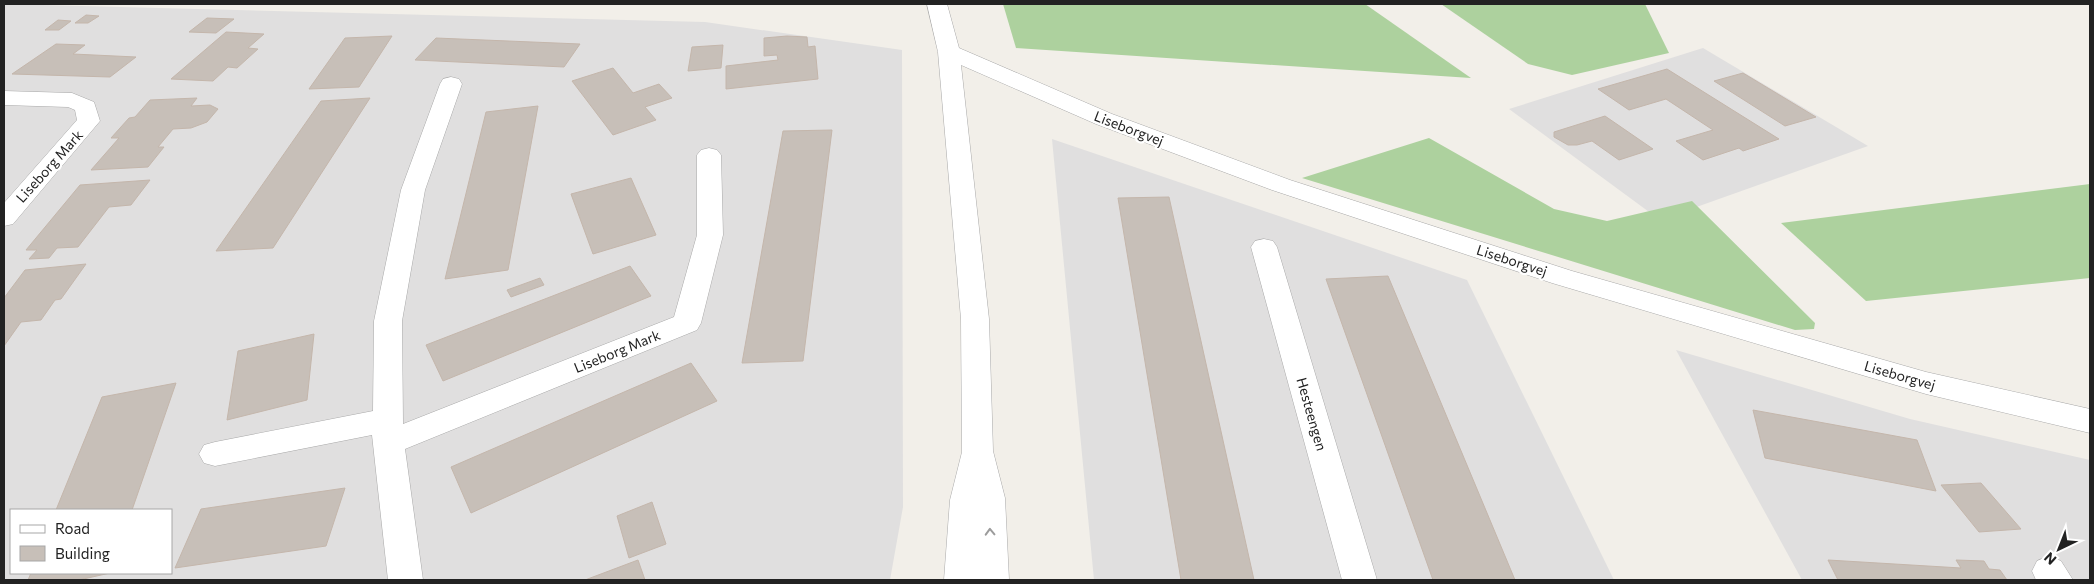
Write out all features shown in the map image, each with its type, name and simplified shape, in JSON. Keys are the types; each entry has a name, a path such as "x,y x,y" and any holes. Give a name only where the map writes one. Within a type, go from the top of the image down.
{"street":[{"path":"937,4 949,52 975,319 977,451 989,498 991,580"},
{"name":"Liseborgvej","path":"949,52 1104,119 1280,185 1562,277 1926,383 2090,421"},
{"path":"405,580 388,432 388,321 413,190 451,84"},
{"name":"Liseborg Mark","path":"4,98 72,100 86,107 89,121 4,218"},
{"name":"Liseborg Mark","path":"215,454 388,432 687,323 710,235 709,155"},
{"name":"Hesteengen","path":"1264,247 1360,580"},
{"path":"962,580 966,500 977,451"}],"shaded area":[{"path":"4,4 705,22 902,50 903,507 890,580 4,580"},
{"path":"1703,48 1868,146 1660,220 1509,109"},
{"path":"1052,139 1467,280 1614,580 1094,580"},
{"path":"1676,350 1910,419 2090,460 2090,580 1802,580"}],"green space":[{"path":"1003,4 1365,4 1471,78 1016,48"},
{"path":"1441,4 1645,4 1669,53 1572,75 1528,64"},
{"path":"1429,138 1554,209 1607,221 1692,201 1815,323 1814,329 1795,330 1302,178"},
{"path":"2090,184 2090,278 1866,301 1781,223"}],"building":[{"path":"86,15 99,16 88,23 75,23"},
{"path":"207,18 234,19 216,33 189,32"},
{"path":"58,20 71,21 59,30 45,30"},
{"path":"226,32 264,34 248,48 258,49 237,68 228,67 213,81 171,79"},
{"path":"392,36 359,87 309,89 345,38"},
{"path":"807,37 808,47 815,46 818,79 726,89 726,66 778,60 777,55 764,56 764,38"},
{"path":"436,38 580,44 564,67 415,60"},
{"path":"56,44 85,45 73,54 136,57 110,77 12,74"},
{"path":"723,45 721,68 688,71 692,47"},
{"path":"613,68 633,93 659,84 672,98 645,107 656,120 613,135 572,81"},
{"path":"1667,69 1779,139 1743,151 1739,148 1703,160 1676,141 1713,130 1666,99 1629,110 1598,89"},
{"path":"1743,73 1816,117 1785,126 1714,81"},
{"path":"197,98 191,106 210,105 218,109 207,122 191,128 173,129 158,147 164,147 148,167 91,170 119,138 111,138 129,118 135,117 150,100"},
{"path":"370,98 273,248 216,251 321,101"},
{"path":"538,106 508,270 445,279 486,112"},
{"path":"1605,116 1653,149 1619,160 1592,141 1568,145 1554,137 1554,132"},
{"path":"832,130 803,361 742,363 783,131"},
{"path":"631,178 656,235 593,254 571,194"},
{"path":"150,180 131,205 109,207 78,247 57,248 49,258 29,259 37,250 26,250 80,185"},
{"path":"1169,197 1254,580 1181,580 1118,198"},
{"path":"86,264 61,299 55,300 41,320 21,322 4,346 4,298 25,270"},
{"path":"630,266 651,296 443,381 426,345"},
{"path":"1388,276 1515,580 1433,580 1326,279"},
{"path":"540,278 544,285 511,297 507,290"},
{"path":"314,334 307,400 227,420 238,351"},
{"path":"691,363 717,401 471,513 451,467"},
{"path":"176,383 132,509 56,509 102,397"},
{"path":"1753,410 1917,440 1936,491 1765,458"},
{"path":"1981,483 2021,529 1979,532 1941,485"},
{"path":"345,488 326,546 175,568 201,509"},
{"path":"652,502 666,544 629,558 617,516"},
{"path":"638,560 645,580 585,580"},
{"path":"1828,560 1961,568 1956,560 1984,561 1989,569 2000,570 2007,580 1838,580"},
{"path":"31,574 106,574 79,580 28,580"}]}
